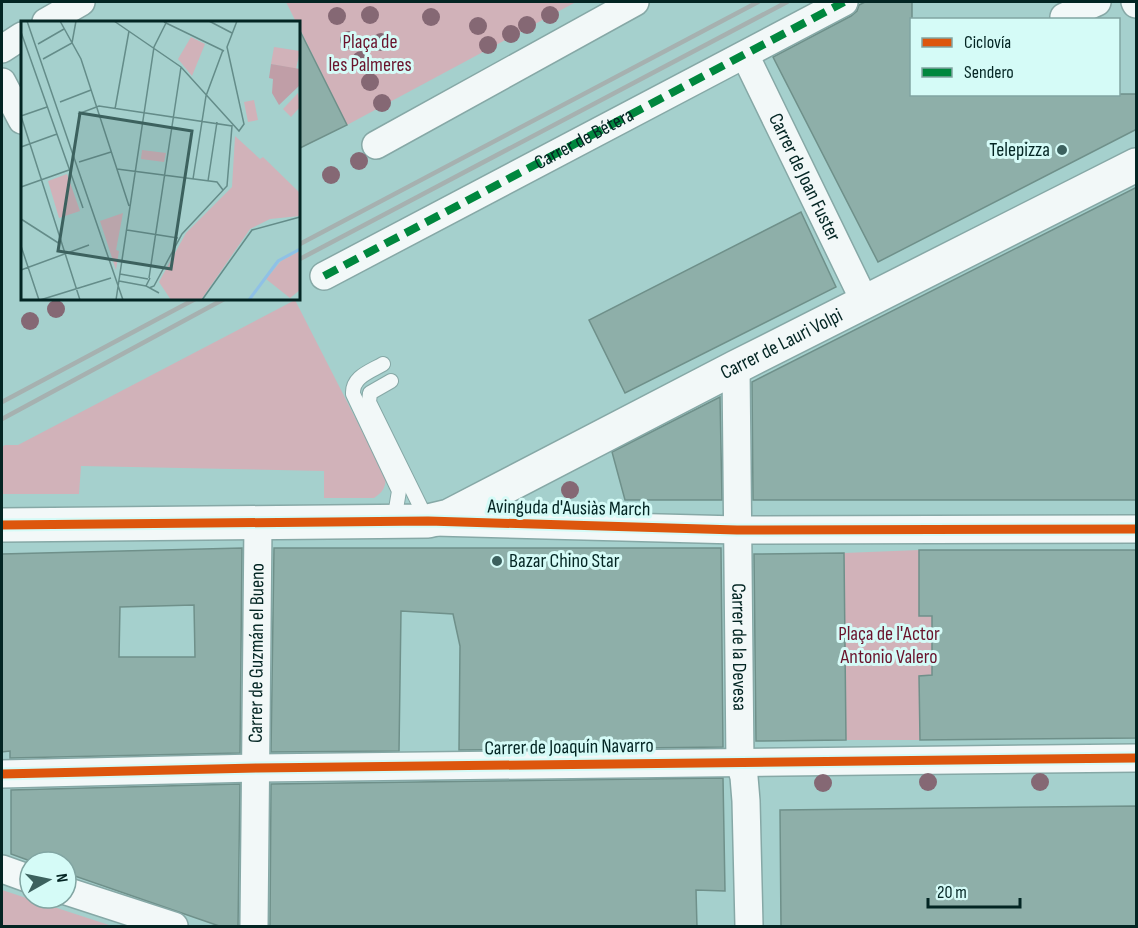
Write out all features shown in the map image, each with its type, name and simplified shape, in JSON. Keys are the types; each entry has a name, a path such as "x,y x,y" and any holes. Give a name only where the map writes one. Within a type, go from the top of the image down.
{"street":[{"path":"47,21 60,2"},
{"path":"48,21 81,2"},
{"path":"376,145 635,2"},
{"name":"Carrer de Bétera","path":"324,276 844,2"},
{"path":"1064,17 1096,2"},
{"path":"2,49 21,37"},
{"name":"Carrer de Joan Fuster","path":"745,55 865,302"},
{"path":"2,82 21,118"},
{"name":"Carrer de Lauri Volpi","path":"428,521 449,516 736,367 1137,165"},
{"name":"Carrer de la Devesa","path":"736,367 740,763 746,801 749,927"},
{"name":"Avinguda d'Ausiàs March","path":"2,525 428,521 736,530 1137,529"},
{"name":"Carrer de Guzmán el Bueno","path":"254,927 258,524"},
{"name":"Carrer de Joaquín Navarro","path":"2,774 257,768 1137,758"},
{"path":"2,869 18,875"},
{"path":"78,895 174,927"}],"lane":[{"path":"374,522 390,517 396,509 399,491 353,394 352,386 357,379 383,364"},
{"path":"391,381 370,393 369,402 428,521"}],"green space":[{"name":"Plaça de les Palmeres","path":"286,2 576,2 347,125 300,29 300,21 296,21"},
{"path":"295,300 386,478 383,490 374,498 324,498 324,471 81,466 79,494 2,494 2,447 5,445 18,445"},
{"name":"Plaça de l'Actor Antonio Valero","path":"919,550 919,616 932,616 932,675 919,676 920,740 846,740 844,553"},
{"path":"2,890 18,895 18,910 63,910 112,926 2,926"}],"building":[{"path":"865,2 912,2 910,96 1120,96 1120,94 1137,94 1137,129 878,262 773,57 851,16 857,11 859,5"},
{"path":"300,31 347,125 300,148"},
{"path":"1137,187 1137,500 753,500 752,382"},
{"path":"801,212 836,287 625,393 589,320"},
{"path":"720,397 722,500 625,500 612,452"},
{"path":"242,548 240,753 10,758 10,751 2,752 2,554","holes":["194,605 195,657 119,657 120,607"]},
{"path":"274,548 721,548 723,747 459,750 460,646 453,614 401,611 399,751 271,752"},
{"path":"919,550 1137,550 1137,738 920,740 919,676 932,675 932,616 919,616"},
{"path":"844,553 846,740 756,741 754,554"},
{"path":"723,778 725,891 696,890 697,927 270,927 271,784"},
{"path":"240,784 238,927 222,927 78,877 78,850 18,850 18,857 11,854 11,790"},
{"path":"1137,806 1137,927 781,927 780,810"}],"railway":[{"path":"300,244 758,2"},
{"path":"300,259 787,2"},
{"path":"2,402 193,300"},
{"path":"2,419 222,300"}],"marked path":[{"path":"324,276 844,2"}],"cycle path":[{"path":"2,525 428,521 737,530 1136,529"},
{"path":"2,774 257,768 1136,758"}],"place":[{"name":"Telepizza","path":"1062,150"},
{"name":"Bazar Chino Star","path":"497,561"}]}
